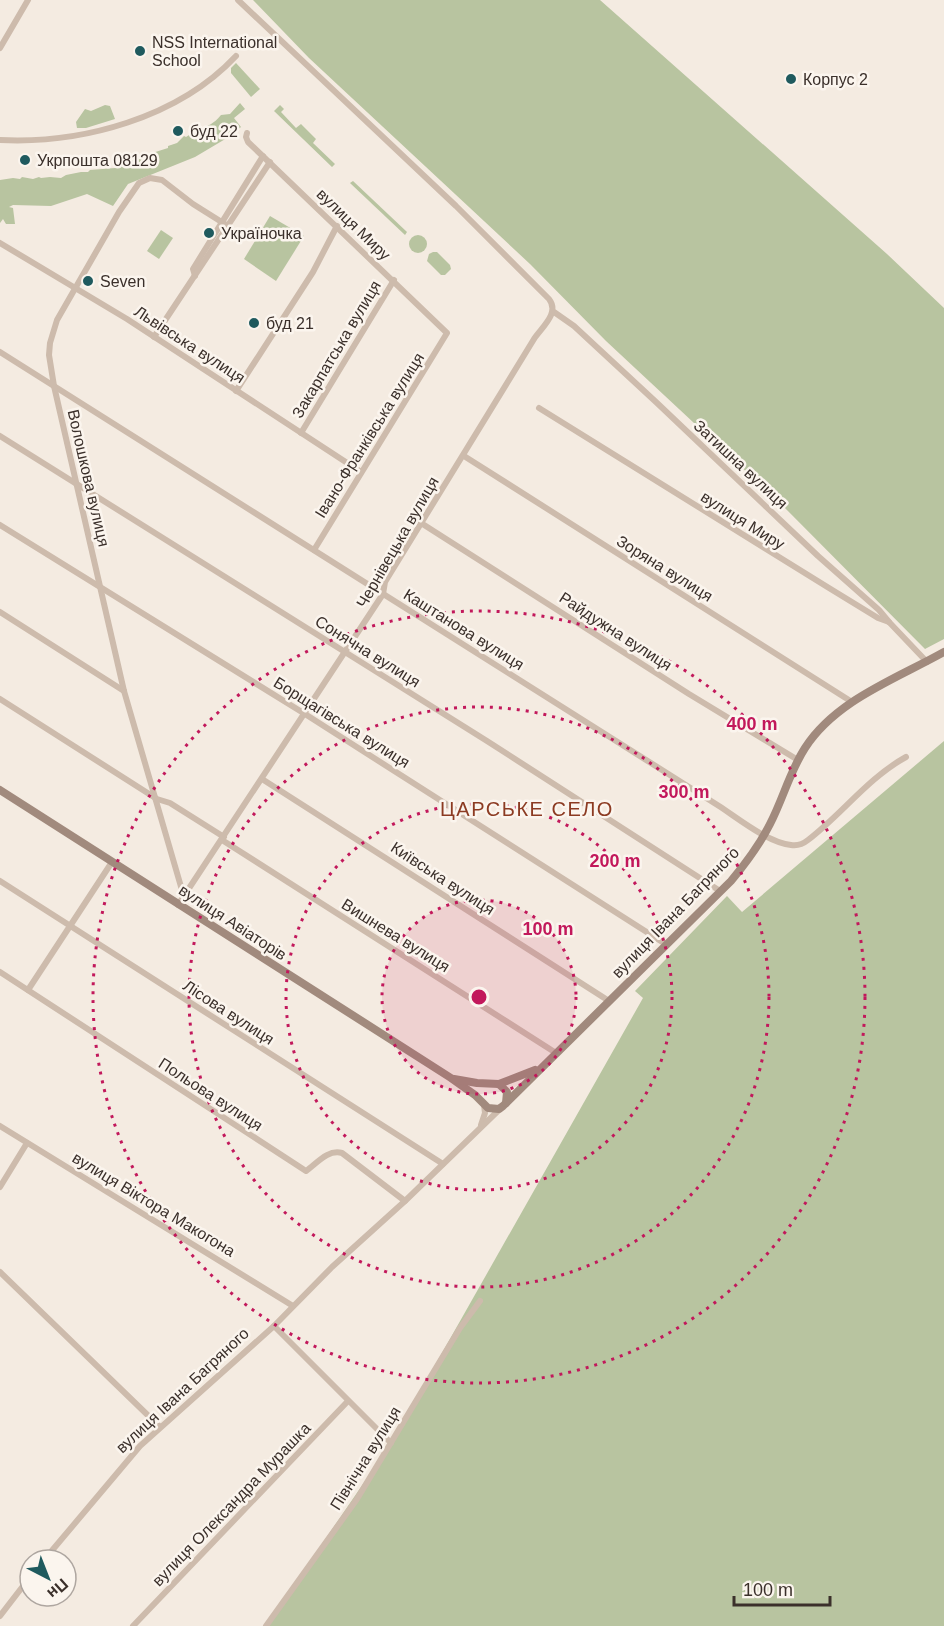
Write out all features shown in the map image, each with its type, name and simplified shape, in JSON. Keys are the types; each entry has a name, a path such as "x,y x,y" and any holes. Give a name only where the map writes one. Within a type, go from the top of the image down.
{"main road":[{"name":"вулиця Івана Багряного","path":"504,1105 667,945 744,865 764,834 798,760 825,723 852,702 944,652"},
{"name":"вулиця Авіаторів","path":"0,790 451,1078 483,1103"},
{"name":"вулиця Івана Багряного","path":"496,1083 541,1067"},
{"name":"вулиця Авіаторів","path":"451,1078 477,1083 496,1083"},
{"path":"496,1083 507,1092 504,1105 494,1110 483,1103 483,1089 496,1083"}],"street":[{"path":"0,48 28,0"},
{"name":"Затишна вулиця","path":"238,0 456,206 549,299 554,312 573,326 818,556 879,610 889,622"},
{"path":"0,140 42,140 69,137 118,126 161,109 197,88 226,67 236,56"},
{"name":"вулиця Миру","path":"247,133 248,142 447,333"},
{"path":"225,224 263,156"},
{"path":"154,337 195,276 193,268 270,162"},
{"name":"Волошкова вулиця","path":"184,897 124,690 54,386 50,355 57,320 119,212 139,183 150,178 162,180 193,204 225,224"},
{"path":"236,391 313,272 337,226"},
{"name":"Львівська вулиця","path":"0,243 77,287 361,472"},
{"name":"Закарпатська вулиця","path":"301,433 394,280"},
{"name":"Чернівецька вулиця","path":"178,905 383,594 385,582 534,339 554,312"},
{"name":"Івано-Франківська вулиця","path":"314,550 447,333"},
{"name":"Каштанова вулиця","path":"0,352 764,834 793,846 801,845 869,784 906,757"},
{"name":"вулиця Миру","path":"539,408 878,618 889,622 927,662"},
{"name":"Сонячна вулиця","path":"0,436 720,891"},
{"name":"Зоряна вулиця","path":"464,456 852,702"},
{"name":"Райдужна вулиця","path":"421,523 689,694 798,760"},
{"name":"Борщагівська вулиця","path":"0,525 305,714 667,945"},
{"path":"0,612 124,690"},
{"name":"Вишнева вулиця","path":"0,699 157,799 170,803 556,1053"},
{"name":"Київська вулиця","path":"262,779 609,1001"},
{"path":"28,990 112,862"},
{"name":"Лісова вулиця","path":"0,881 443,1164"},
{"name":"Польова вулиця","path":"0,972 306,1171 336,1151 342,1153 405,1201"},
{"path":"478,1131 485,1113 483,1103"},
{"name":"вулиця Івана Багряного","path":"54,1548 125,1463 160,1428 274,1326 504,1105"},
{"name":"вулиця Віктора Макогона","path":"0,1126 293,1306"},
{"path":"0,1187 27,1143"},
{"path":"0,1272 160,1428"},
{"name":"Північна вулиця","path":"266,1626 357,1498 460,1326 480,1301"},
{"name":"вулиця Івана Багряного","path":"274,1326 391,1443"},
{"name":"вулиця Олександра Мурашка","path":"133,1626 348,1401"},
{"path":"0,1616 18,1593"}],"green space":[{"path":"253,0 600,0 887,254 944,308 944,639 925,649 781,504 606,341 530,264 309,58"},
{"path":"236,63 260,89 251,97 231,73 231,68"},
{"path":"240,103 245,109 234,118 241,127 195,157 128,184 113,206 87,194 51,206 13,205 9,207 13,208 15,224 6,224 3,219 0,223 0,180 22,177 61,178 90,170 115,168 130,160 168,148 184,136 199,131 216,121 221,115 230,114"},
{"path":"105,105 110,106 115,119 86,128 77,128 76,122 85,109 91,111"},
{"path":"280,105 284,109 281,112 296,128 301,124 316,139 313,143 335,164 332,167 274,111"},
{"path":"353,181 407,232 405,235 350,183"},
{"path":"270,216 304,236 276,281 244,259"},
{"path":"161,230 173,238 159,259 147,251"},
{"path":"418,235 424,238 427,244 424,250 418,253 412,250 409,244 412,238"},
{"path":"437,252 450,265 451,269 445,275 441,275 427,261 429,254"},
{"path":"944,741 944,1626 266,1626 391,1443 643,998 635,991 727,896 742,912"}],"place":[{"name":"NSS International School","path":"140,51"},
{"name":"Корпус 2","path":"791,79"},
{"name":"буд 22","path":"178,131"},
{"name":"Укрпошта 08129","path":"25,160"},
{"name":"Україночка","path":"209,233"},
{"name":"Seven","path":"88,281"},
{"name":"буд 21","path":"254,323"}],"district":[{"name":"ЦАРСЬКЕ СЕЛО","path":"527,809"}]}
